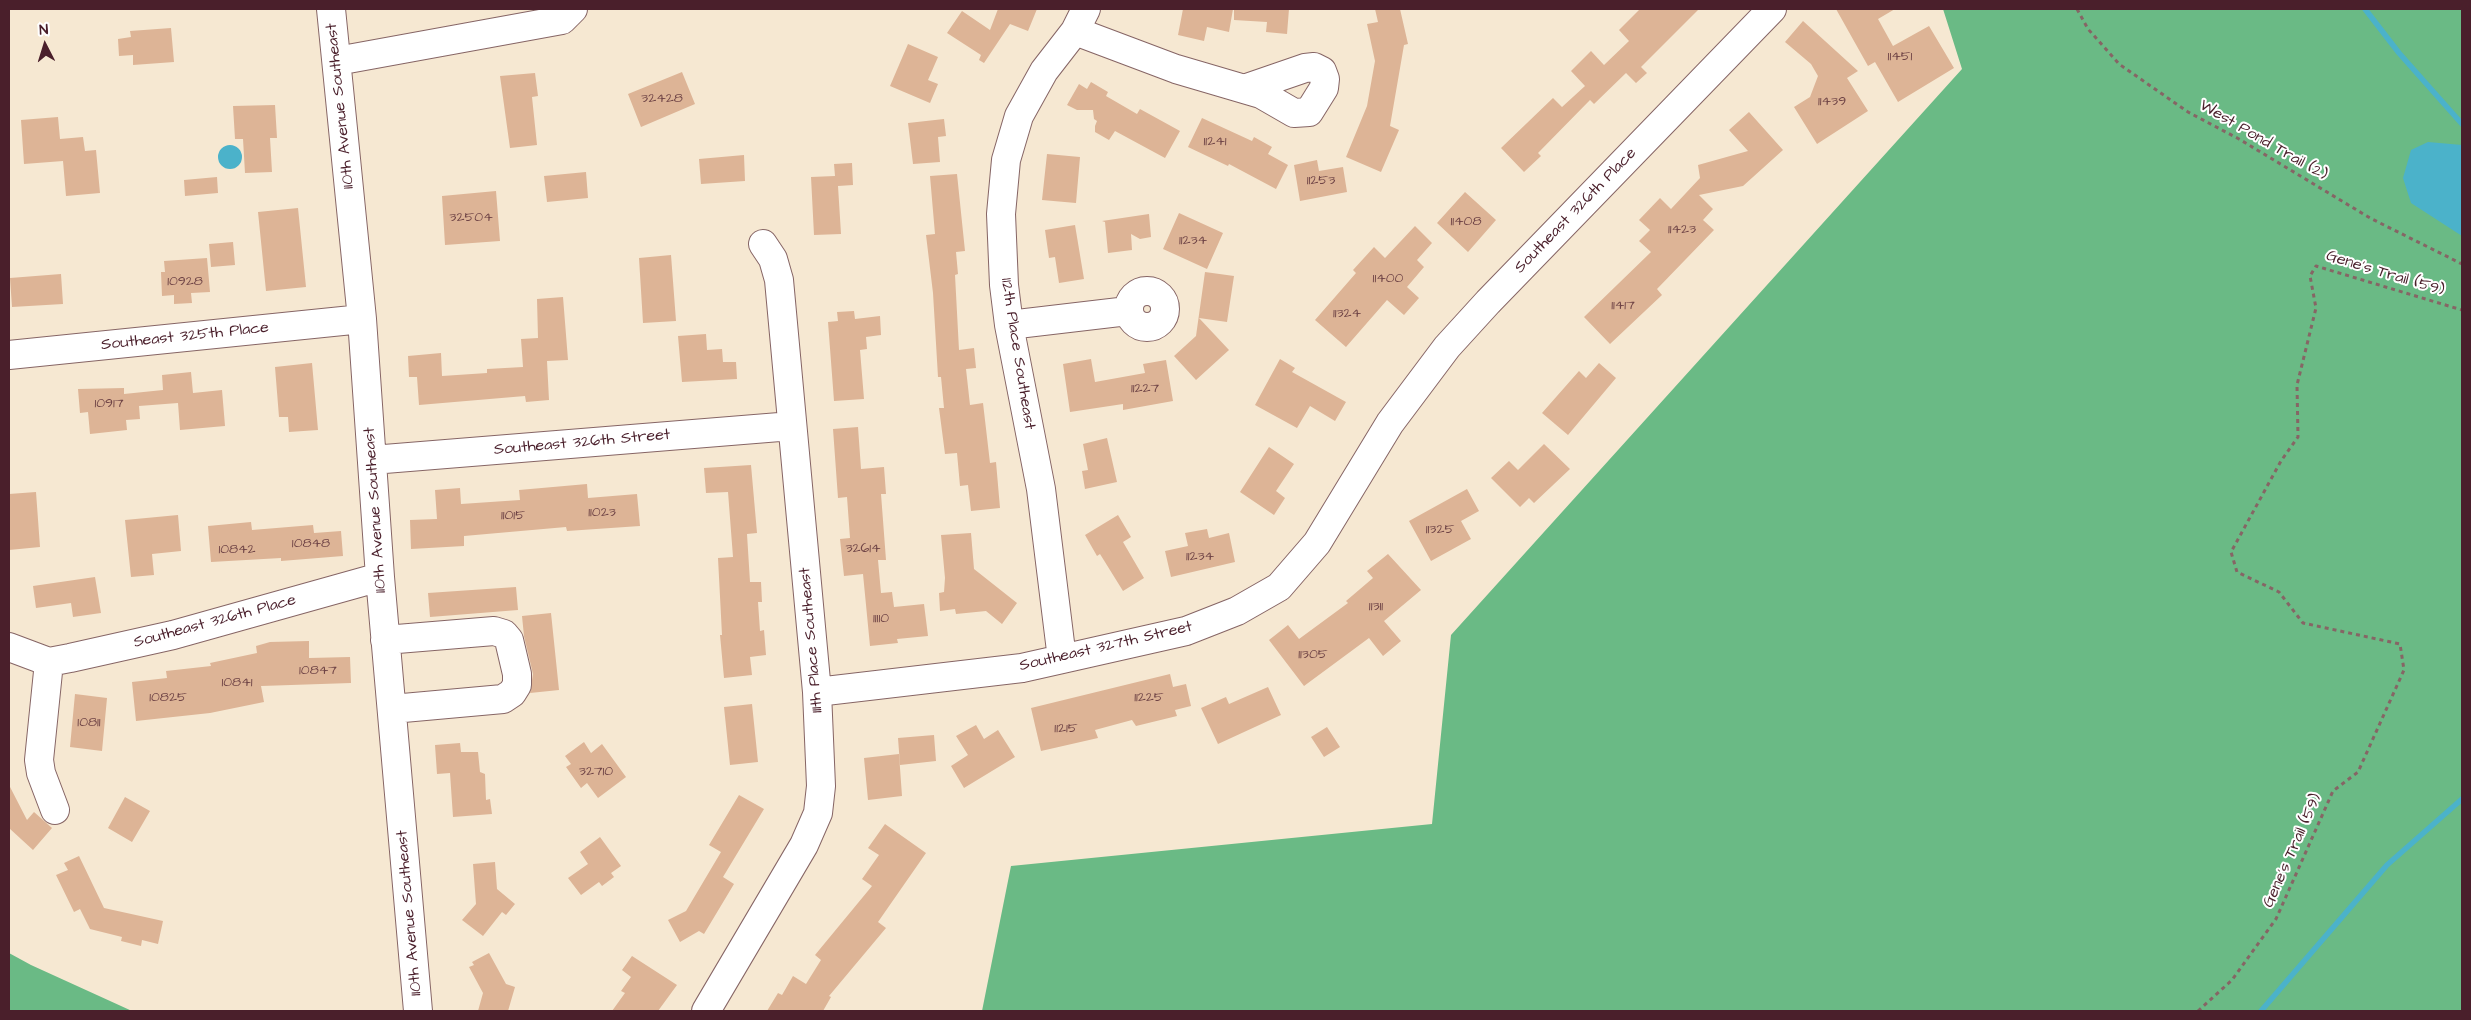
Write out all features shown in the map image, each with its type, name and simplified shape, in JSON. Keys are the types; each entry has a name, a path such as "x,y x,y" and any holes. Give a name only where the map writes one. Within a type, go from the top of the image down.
{"street":[{"name":"110th Avenue Southeast","path":"331,9 362,319 385,640 418,1011"},
{"path":"337,61 562,20 574,9"},
{"name":"Southeast 326th Place","path":"1390,423 1447,347 1488,302 1772,9"},
{"path":"1080,20 1176,69 1244,88"},
{"name":"112th Place Southeast","path":"1062,659 1041,489 1009,325 1001,221 1004,178 1009,147 1019,116 1044,71 1080,20"},
{"name":"111th Place Southeast","path":"706,1011 794,865 815,822 820,802 822,768 817,692 779,280 773,259 764,244"},
{"path":"1009,325 1128,311"},
{"name":"Southeast 325th Place","path":"9,355 362,319"},
{"name":"Southeast 327th Street","path":"817,692 1022,668 1186,631 1237,611 1279,587 1316,543 1390,423"},
{"name":"Southeast 326th Street","path":"372,460 792,426"},
{"name":"Southeast 326th Place","path":"49,662 173,635 380,577"},
{"path":"385,640 494,631 504,634 509,640 516,674 517,685 512,693 503,699 392,709"},
{"path":"9,647 49,662 39,760 41,773 55,810"}],"path":[{"name":"West Pond Trail (2)","path":"2077,9 2088,29 2119,64 2188,112 2239,139 2370,218 2462,264"},
{"name":"Gene's Trail (59)","path":"2198,1011 2232,980 2276,919 2333,791 2358,772 2404,670 2400,644 2303,623 2279,592 2237,572 2231,552 2281,462 2298,438 2297,385 2316,308 2310,276 2316,266 2462,310"}],"green space":[{"path":"1943,9 2462,9 2462,1011 982,1011 1011,866 1432,824 1451,635 1962,69"},
{"path":"9,953 31,965 132,1011 9,1011"}],"water":[{"path":"2428,142 2462,145 2462,236 2411,203 2403,178 2411,150"},
{"path":"230,145 235,146 241,152 241,162 235,168 230,169 225,168 219,162 218,157 219,152 225,146"}],"building":[{"path":"998,9 1037,9 1028,31 1010,24 984,63 979,60 981,55 947,33 962,11 990,30"},
{"path":"1183,9 1233,9 1229,32 1207,27 1204,41 1178,35"},
{"path":"1234,9 1289,9 1287,34 1266,32 1267,22 1234,20"},
{"path":"1375,9 1400,9 1408,44 1404,45 1390,126 1399,130 1381,172 1346,157 1367,106 1375,61 1367,24 1378,22"},
{"path":"1640,9 1699,9 1641,67 1647,73 1636,83 1626,73 1594,104 1590,100 1538,153 1541,156 1524,172 1501,148 1553,98 1562,107 1585,86 1571,71 1591,51 1604,65 1629,41 1619,30"},
{"path":"1836,9 1895,9 1878,19 1893,46 1929,26 1954,68 1898,102 1875,62 1868,66"},
{"path":"1803,21 1858,71 1847,78 1868,111 1817,144 1794,107 1810,97 1818,76 1811,64 1785,42"},
{"path":"171,28 174,62 133,65 133,55 119,56 118,39 131,37 130,31"},
{"path":"908,44 938,57 928,80 938,84 930,103 890,86"},
{"path":"682,72 695,104 641,127 628,94"},
{"path":"535,73 538,96 532,97 537,145 510,148 500,76"},
{"path":"1091,82 1108,92 1106,96 1137,114 1140,109 1180,131 1165,158 1115,131 1109,140 1095,132 1097,121 1094,119 1093,110 1077,110 1067,105 1079,84 1087,89"},
{"path":"275,105 277,138 270,138 272,172 245,173 243,139 235,139 233,106"},
{"path":"1749,112 1783,150 1743,186 1699,195 1713,209 1703,220 1714,230 1657,289 1662,295 1610,344 1584,317 1651,252 1639,241 1650,230 1639,220 1660,198 1671,209 1700,178 1698,165 1748,151 1729,130"},
{"path":"58,117 60,139 83,137 85,151 96,150 100,193 66,196 63,161 24,164 21,120"},
{"path":"1202,118 1252,141 1254,137 1272,147 1268,154 1288,165 1276,189 1229,164 1228,166 1188,147"},
{"path":"944,119 946,136 938,137 940,162 913,164 908,123"},
{"path":"1047,154 1080,157 1076,203 1042,200"},
{"path":"744,155 745,181 701,184 699,159"},
{"path":"1317,160 1319,171 1343,167 1347,192 1300,201 1294,165"},
{"path":"852,163 853,185 838,186 841,234 814,235 811,177 835,176 834,164"},
{"path":"586,172 588,198 547,202 544,176"},
{"path":"957,174 965,251 956,252 958,274 955,275 959,350 974,348 976,368 966,369 970,405 983,403 990,463 996,462 1000,508 971,511 968,485 960,486 957,453 945,454 939,408 944,408 941,377 938,377 933,293 926,235 935,234 930,176"},
{"path":"217,177 218,193 185,196 184,180"},
{"path":"496,191 500,241 445,245 442,196"},
{"path":"1465,192 1496,220 1468,252 1437,223"},
{"path":"298,208 306,287 266,291 258,212"},
{"path":"1179,213 1223,233 1207,269 1163,249"},
{"path":"1149,214 1151,237 1140,239 1131,234 1132,250 1108,253 1105,222 1102,221"},
{"path":"1075,225 1084,279 1059,283 1055,257 1049,258 1045,230"},
{"path":"1415,226 1432,243 1417,260 1424,267 1407,287 1419,298 1404,315 1387,300 1346,347 1315,320 1356,273 1353,270 1374,247 1385,258"},
{"path":"233,242 235,265 211,267 209,244"},
{"path":"671,255 676,321 643,323 639,258"},
{"path":"207,258 210,292 191,293 192,303 174,304 174,295 162,296 161,272 165,272 164,261"},
{"path":"1205,272 1234,276 1227,322 1199,318 1229,350 1196,380 1174,356 1196,336"},
{"path":"61,274 63,304 12,307 10,278"},
{"path":"563,297 568,360 547,361 549,400 526,402 525,396 419,405 417,377 409,377 408,356 441,353 442,376 487,373 487,369 523,367 521,339 538,338 537,299"},
{"path":"854,311 855,319 880,316 881,335 866,337 867,349 860,350 864,399 834,401 828,322 838,321 837,312"},
{"path":"706,334 707,350 722,349 723,362 736,362 737,379 682,382 678,336"},
{"path":"1091,359 1095,382 1145,373 1143,364 1166,360 1173,401 1123,410 1123,404 1070,412 1063,364"},
{"path":"1280,359 1295,368 1292,372 1346,402 1335,421 1310,406 1297,428 1255,405"},
{"path":"312,363 318,430 289,432 288,417 279,417 275,367"},
{"path":"1599,363 1616,378 1568,435 1542,413 1579,371 1586,378"},
{"path":"191,372 193,393 222,390 225,426 180,430 178,403 139,406 140,419 126,420 127,430 90,434 88,412 80,413 78,389 124,388 124,394 163,390 162,375"},
{"path":"858,427 861,469 884,467 886,494 881,494 886,560 878,560 881,593 892,592 894,607 924,604 928,636 897,639 898,643 870,646 863,574 844,576 840,539 850,538 847,497 838,498 833,429"},
{"path":"1107,438 1117,482 1085,489 1082,471 1088,470 1083,444"},
{"path":"1544,444 1570,469 1534,503 1529,498 1520,507 1491,478 1509,461 1518,470"},
{"path":"1269,447 1294,464 1276,491 1285,498 1274,515 1240,492"},
{"path":"751,465 757,533 747,534 750,582 761,582 762,602 758,602 760,631 764,630 766,655 750,657 752,675 724,678 720,635 722,635 718,558 733,557 728,492 706,493 704,468"},
{"path":"587,484 588,498 637,494 640,526 567,531 566,527 464,536 464,546 411,549 410,520 437,519 435,490 460,488 461,504 520,500 519,490"},
{"path":"1467,489 1479,511 1461,521 1471,539 1431,561 1409,521"},
{"path":"36,492 40,547 9,550 9,494"},
{"path":"178,515 181,551 152,554 154,575 131,577 125,520"},
{"path":"1118,515 1131,537 1123,542 1144,578 1123,591 1100,554 1097,556 1085,535"},
{"path":"251,522 252,530 313,525 314,533 341,531 343,556 281,561 281,558 211,562 208,526"},
{"path":"1207,529 1209,538 1229,533 1235,562 1171,577 1165,551 1188,546 1185,533"},
{"path":"971,533 974,569 1017,603 1002,624 986,611 956,614 955,609 940,611 939,593 944,592 945,578 941,535"},
{"path":"1388,554 1421,590 1384,621 1401,641 1383,656 1369,638 1304,686 1269,640 1288,625 1299,639 1348,603 1346,601 1373,578 1367,571"},
{"path":"95,577 101,613 73,617 71,603 36,608 33,586"},
{"path":"516,587 518,610 430,617 428,593"},
{"path":"551,613 559,690 530,693 533,674 524,636 522,616"},
{"path":"309,641 309,658 350,657 351,683 261,686 264,702 210,713 136,721 132,682 167,678 166,671 211,666 210,663 257,653 256,646 270,642"},
{"path":"1170,674 1173,687 1186,684 1191,706 1175,710 1177,716 1136,726 1132,720 1095,730 1098,738 1041,751 1031,708"},
{"path":"1268,687 1281,715 1218,744 1201,708 1226,697 1229,704"},
{"path":"75,694 107,698 102,751 70,747"},
{"path":"752,704 758,762 730,765 724,707"},
{"path":"976,725 984,739 998,730 1015,757 964,788 951,766 968,755 956,736"},
{"path":"1327,727 1340,747 1324,757 1311,737"},
{"path":"934,735 936,761 900,765 898,738"},
{"path":"584,742 591,753 602,744 626,777 598,798 587,783 581,788 566,767 571,764 565,756"},
{"path":"460,743 461,752 478,752 480,772 485,774 486,800 490,799 492,814 453,817 450,773 437,774 435,745"},
{"path":"899,754 902,796 868,800 864,758"},
{"path":"9,785 27,820 34,812 52,828 33,850 9,828"},
{"path":"739,795 764,809 723,877 734,884 704,934 699,931 680,942 668,920 686,911 721,852 709,845"},
{"path":"125,797 150,811 132,842 108,828"},
{"path":"885,824 926,853 878,922 886,928 829,996 831,997 823,1011 767,1011 778,993 782,995 793,976 806,984 821,960 815,955 872,886 862,879 879,855 868,848"},
{"path":"600,837 621,866 611,873 614,877 602,886 599,882 581,895 568,878 588,864 580,852"},
{"path":"79,856 104,908 163,921 158,944 142,940 141,946 121,941 122,937 90,929 80,909 74,912 56,875 68,870 64,863"},
{"path":"495,862 497,889 515,904 506,915 502,912 483,936 462,920 476,904 473,864"},
{"path":"489,953 506,984 515,987 508,1011 478,1011 483,993 469,967 474,965 472,962"},
{"path":"632,956 677,985 658,1011 612,1011 625,993 621,991 631,977 622,970"}],"waterway":[{"path":"2365,9 2399,53 2462,124"},
{"path":"2261,1011 2387,865 2462,799"}]}
